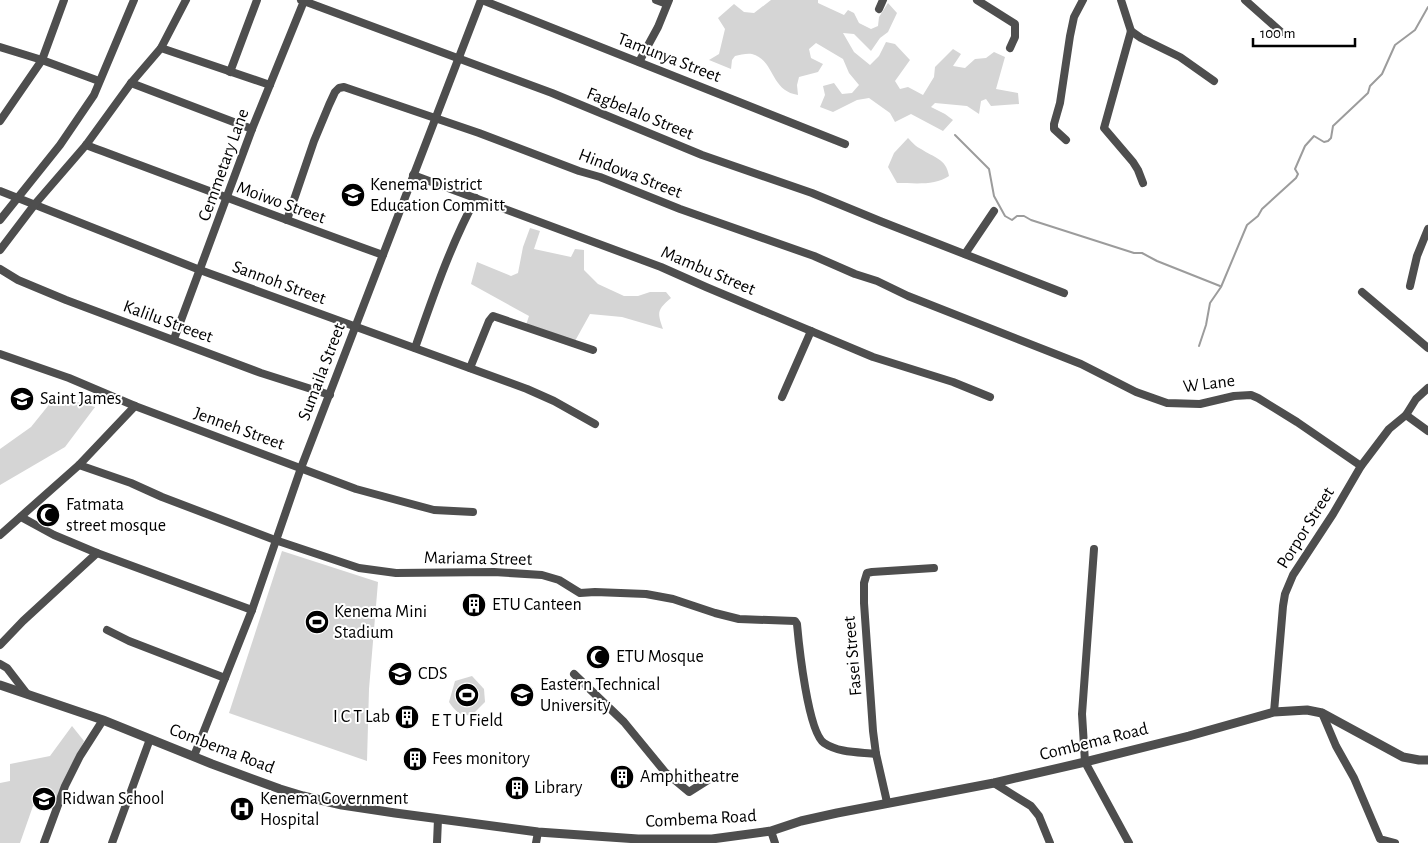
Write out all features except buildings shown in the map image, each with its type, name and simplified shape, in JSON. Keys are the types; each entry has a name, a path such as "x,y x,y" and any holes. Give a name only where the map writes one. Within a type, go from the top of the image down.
{"street":[{"path":"0,121 42,60 64,0"},
{"path":"0,220 75,124 97,90 134,0"},
{"path":"0,250 35,204 86,145 131,84 161,48 186,0"},
{"path":"230,72 257,0"},
{"name":"Fagbelalo Street","path":"302,0 552,93 694,152 812,193 1064,293"},
{"name":"Cemmetary Lane","path":"174,339 302,0"},
{"name":"Sumaila Street","path":"194,756 252,610 301,468 481,0"},
{"name":"Tamunya Street","path":"481,0 845,144"},
{"path":"640,62 658,27 668,2 656,0"},
{"path":"879,9 883,0"},
{"path":"977,0 1015,24 1015,37 1010,48"},
{"path":"1066,140 1054,129 1054,124 1060,103 1074,17 1083,0"},
{"path":"1121,0 1131,31 1104,128 1138,170 1143,183"},
{"path":"1245,0 1281,32"},
{"path":"1131,31 1180,58 1214,81"},
{"path":"0,47 42,60 99,82"},
{"path":"161,48 270,85"},
{"path":"131,84 252,129"},
{"name":"Hindowa Street","path":"287,220 314,141 335,92 339,88 344,87 600,177 756,237 814,256 855,274 877,281 908,296 1081,364 1105,377"},
{"name":"Moiwo Street","path":"86,145 201,187 227,199 382,255"},
{"name":"Mambu Street","path":"413,175 661,267 873,357 953,382 990,397"},
{"name":"Sannoh Street","path":"0,191 200,270 470,368 554,401 595,424"},
{"path":"415,348 447,258 460,227 476,198"},
{"path":"965,254 994,212"},
{"path":"1410,286 1417,256 1428,229"},
{"name":"Kalilu Streeet","path":"0,269 18,280 66,300 174,339 262,374 330,396"},
{"path":"1362,292 1428,348"},
{"path":"470,368 489,321 493,316 593,350"},
{"path":"782,397 811,331"},
{"name":"Jenneh Street","path":"0,354 76,381 134,406 356,489 434,510 473,512"},
{"name":"W Lane","path":"1105,377 1136,392 1167,403 1200,404 1234,396 1251,395 1297,422 1361,466"},
{"name":"Porpor Street","path":"1274,712 1283,606 1285,594 1293,575 1333,514 1361,466 1388,430 1406,415 1416,399 1428,388"},
{"path":"0,535 79,465 134,406"},
{"path":"1406,415 1428,431"},
{"name":"Mariama Street","path":"79,465 275,540 340,563 376,572 396,574 524,573 542,575 559,580 580,593 646,594 673,599 739,619 794,621 797,624 805,686 815,733 822,742 835,749 876,754"},
{"path":"21,517 54,535 97,553 252,610"},
{"path":"1094,549 1082,714 1085,762 1129,843"},
{"path":"0,645 23,621 97,553"},
{"name":"Fasei Street","path":"888,802 876,754 864,602 864,578 867,573 872,572 934,568"},
{"path":"107,630 136,644 225,678"},
{"path":"0,664 7,668 27,694"},
{"path":"574,674 624,722 665,772 689,792 708,780"},
{"name":"Combema Road","path":"1,687 103,720 280,789 303,796 342,805 538,832 638,839 725,838 771,831 801,821 888,802 994,783 1085,762 1274,712 1307,710 1322,713 1403,757 1428,760"},
{"path":"1322,713 1336,746 1354,778 1380,839 1395,843"},
{"path":"44,843 65,786 80,756 103,720"},
{"path":"112,843 150,739"},
{"path":"994,783 1031,806 1039,816 1050,843"},
{"path":"437,843 438,819"},
{"path":"771,831 775,843"},
{"path":"536,843 538,832"}],"shaded area":[{"path":"771,0 818,0 818,3 844,15 848,10 854,13 859,23 871,29 878,26 879,17 888,3 897,13 888,32 880,38 871,51 854,34 843,33 854,52 870,65 879,56 886,42 895,44 910,60 895,81 900,89 908,87 923,95 934,77 935,67 953,49 961,54 953,66 965,68 975,59 986,58 994,52 1005,57 996,89 1018,93 1019,104 991,106 986,99 981,101 979,114 967,106 935,103 931,107 953,120 943,131 911,114 895,122 890,113 869,98 857,100 833,112 820,107 825,95 823,86 834,83 842,94 852,93 859,85 849,73 843,59 816,43 809,49 811,58 823,64 818,72 799,77 797,85 798,95 782,88 765,62 752,54 735,56 732,60 731,69 709,60 719,54 725,29 718,18 734,4 744,12 754,13"},
{"path":"908,138 917,147 939,159 945,165 949,176 931,183 897,183 888,167 894,153"},
{"path":"530,228 540,231 534,249 571,257 575,249 584,250 584,270 598,284 624,296 638,296 650,292 666,292 671,298 663,306 659,315 663,329 622,317 590,314 575,341 526,325 529,316 471,284 477,262 511,276 518,273 523,247"},
{"path":"56,396 95,407 65,447 0,485 0,449 31,427"},
{"name":"Kenema Mini Stadium","path":"282,551 378,582 369,689 367,761 229,713"},
{"name":"E T U Field","path":"472,676 484,689 485,702 472,715 464,715 449,702 455,681"},
{"path":"72,726 84,741 54,809 33,806 20,843 0,843 0,783 10,781 10,764 50,756"}],"waterway":[{"path":"1199,346 1206,325 1210,303 1221,287 1247,225 1296,178 1298,174 1295,169 1305,146 1314,136 1324,142 1331,138 1333,126 1368,93 1370,86 1382,74 1395,45 1415,30 1428,7"},
{"path":"955,135 989,169 994,196 1005,216 1012,220 1017,216 1024,216 1031,220 1134,253 1142,253 1157,261 1220,286"}],"place":[{"name":"Kenema District Education Committ","path":"353,195"},
{"name":"Saint James","path":"22,399"},
{"name":"Fatmata street mosque","path":"48,515"},
{"name":"ETU Canteen","path":"474,605"},
{"name":"Kenema Mini Stadium","path":"317,622"},
{"name":"ETU Mosque","path":"598,657"},
{"name":"CDS","path":"400,674"},
{"name":"E T U Field","path":"467,695"},
{"name":"Eastern Technical University","path":"522,695"},
{"name":"I C T Lab","path":"407,717"},
{"name":"Fees monitory","path":"415,759"},
{"name":"Amphitheatre","path":"622,777"},
{"name":"Library","path":"517,788"},
{"name":"Ridwan School","path":"44,799"},
{"name":"Kenema Government Hospital","path":"242,809"}]}
